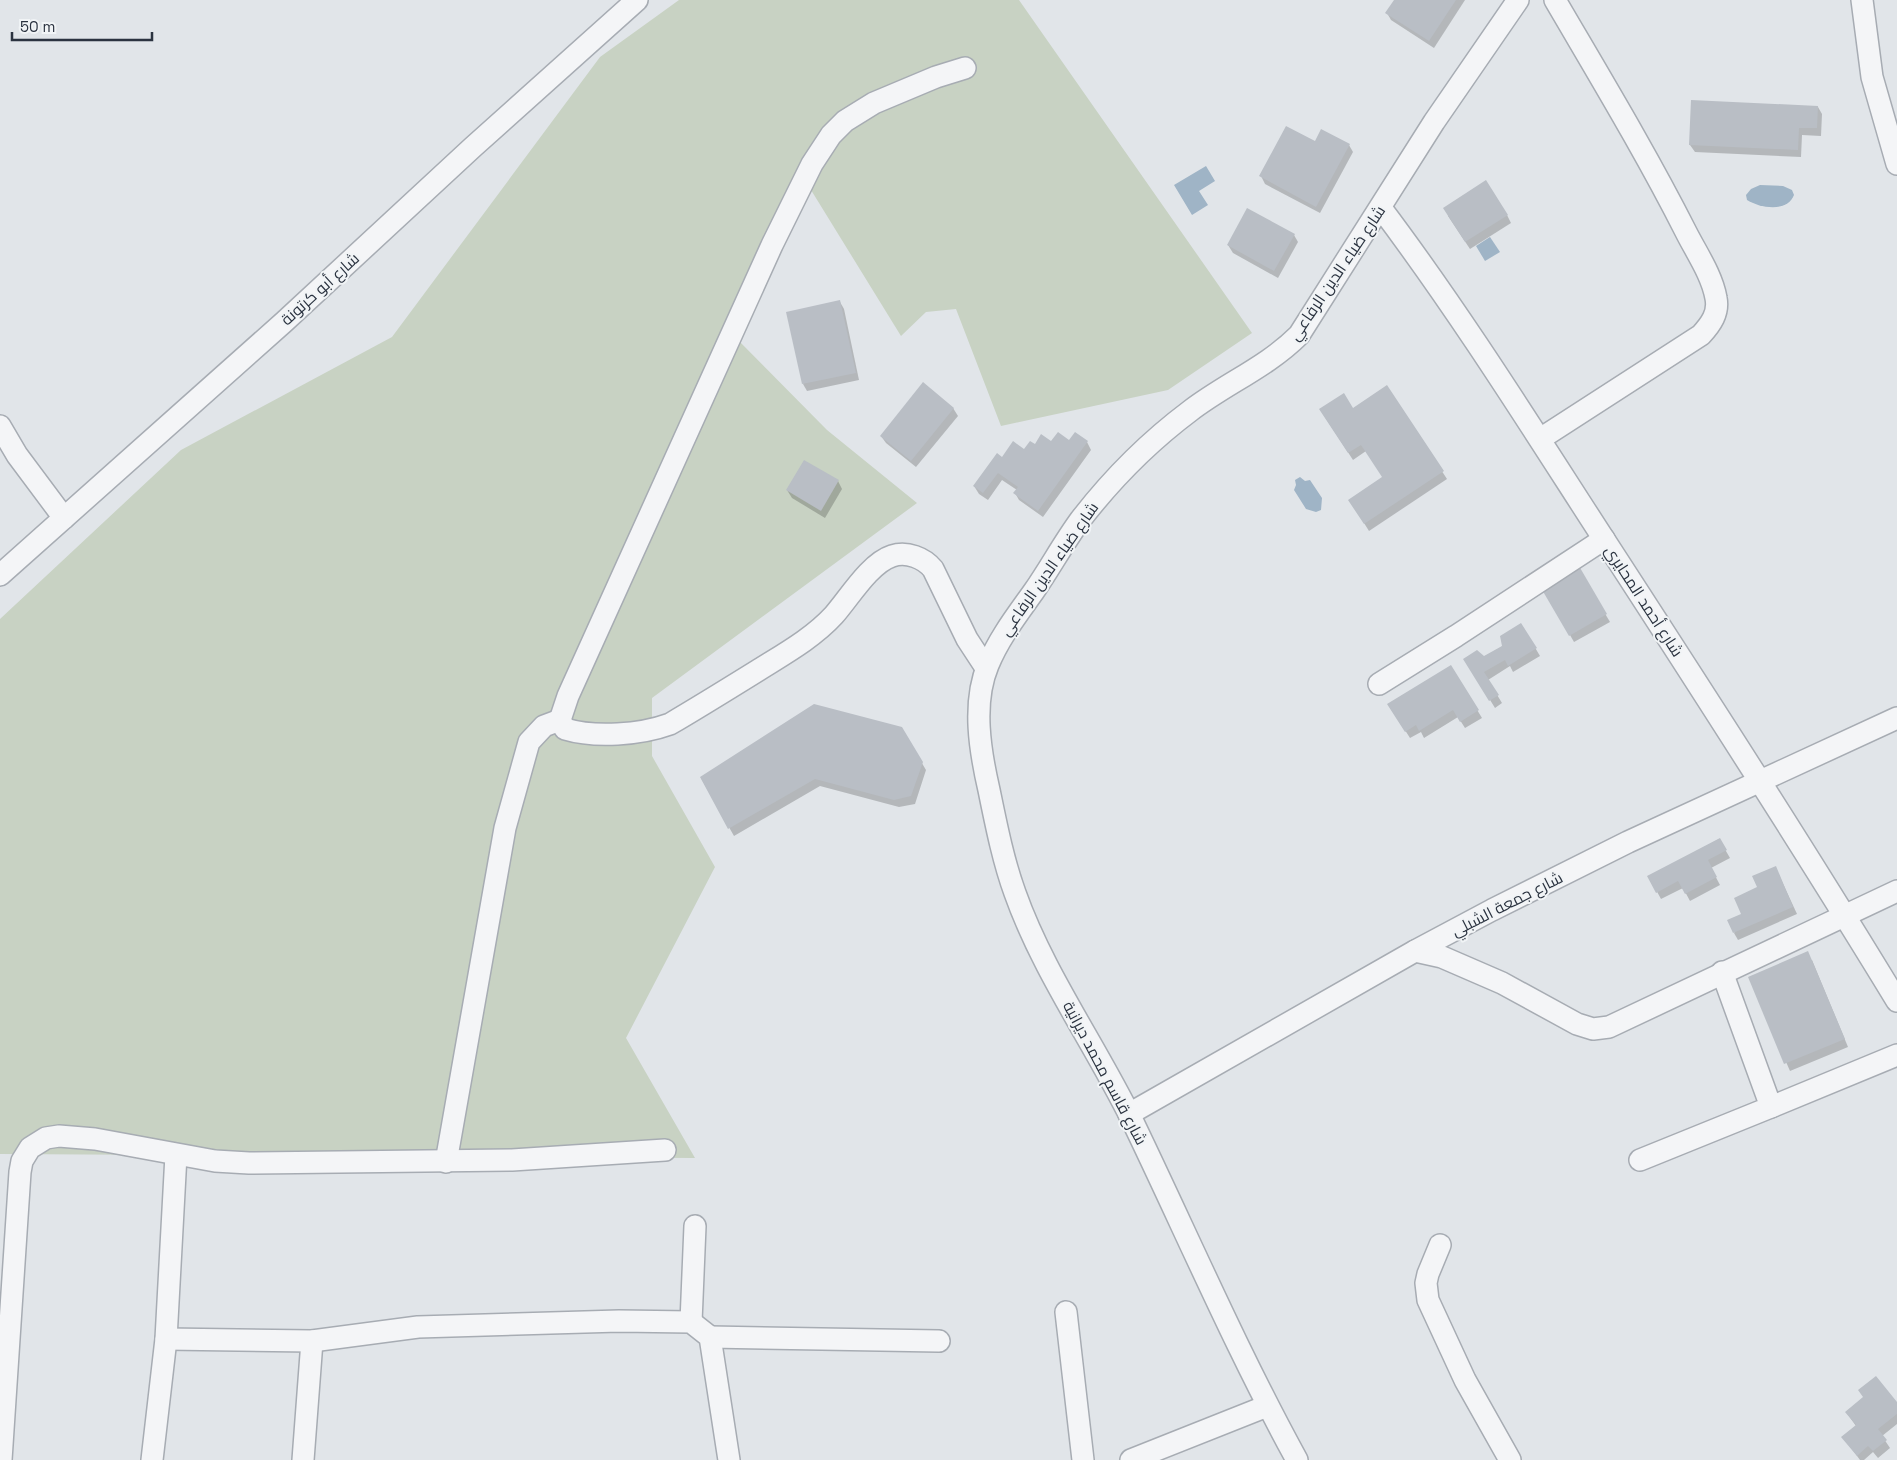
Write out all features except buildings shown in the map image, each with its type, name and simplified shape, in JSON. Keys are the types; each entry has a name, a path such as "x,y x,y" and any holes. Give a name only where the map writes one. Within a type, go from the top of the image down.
{"street":[{"name":"شارع أبو كرتونة","path":"0,575 284,322 473,147 637,0"},
{"name":"شارع ضياء الدين الرفاعي","path":"986,668 1000,639 1099,496 1167,429 1212,395 1282,352 1299,335 1439,114 1518,0"},
{"path":"1540,439 1701,335 1713,321 1716,310 1716,299 1712,285 1675,211 1555,0"},
{"path":"1862,0 1872,78 1897,164"},
{"path":"965,68 874,103 845,121 831,135 812,164 751,290 568,696 560,720 565,729 578,733 636,732 653,730 670,724 796,646 833,616 874,568 892,556 900,554 918,558 933,569 967,639 986,668"},
{"name":"شارع أحمد المحايري","path":"1381,208 1458,314 1540,439 1760,780 1897,1002"},
{"path":"0,426 17,455 64,518"},
{"path":"1380,684 1479,622 1604,539"},
{"name":"شارع قاسم محمد ديرانية","path":"986,668 980,703 980,744 994,814 1015,894 1051,969 1129,1114 1267,1406 1296,1460"},
{"name":"شارع جمعة الشبلي","path":"1129,1114 1415,951 1628,842 1897,718"},
{"path":"446,1162 505,828 529,742 544,726 560,720"},
{"path":"1415,951 1442,957 1502,983 1577,1024 1593,1029 1609,1027 1844,914 1897,891"},
{"path":"1722,972 1771,1107"},
{"path":"1640,1160 1897,1055"},
{"path":"1,1460 14,1240 20,1172 26,1154 30,1148 41,1140 72,1136 176,1155 248,1163 446,1162 550,1159 665,1150"},
{"path":"152,1460 166,1339 176,1155"},
{"path":"691,1322 695,1226"},
{"path":"1440,1244 1426,1283 1428,1300 1465,1380 1510,1460"},
{"path":"1066,1312 1083,1460"},
{"path":"166,1339 312,1341 418,1327 470,1324 691,1322 710,1337 938,1341"},
{"path":"710,1337 729,1460"},
{"path":"302,1460 312,1341"},
{"path":"1131,1460 1267,1406"}],"green space":[{"path":"679,0 1019,0 1252,333 1168,390 1001,426 956,309 926,312 901,336 803,177 737,339 827,430 917,503 652,698 652,756 715,867 626,1038 695,1158 0,1154 0,619 181,450 392,337 600,57"}],"water":[{"path":"1206,166 1215,181 1199,191 1208,205 1192,215 1174,185"},
{"path":"1760,185 1783,186 1792,190 1794,195 1791,201 1779,207 1766,207 1747,200 1746,195 1751,189"},
{"path":"1490,237 1500,252 1485,261 1476,246"},
{"path":"1300,477 1305,481 1310,480 1322,498 1321,510 1316,512 1306,509 1294,490 1295,480"}]}
